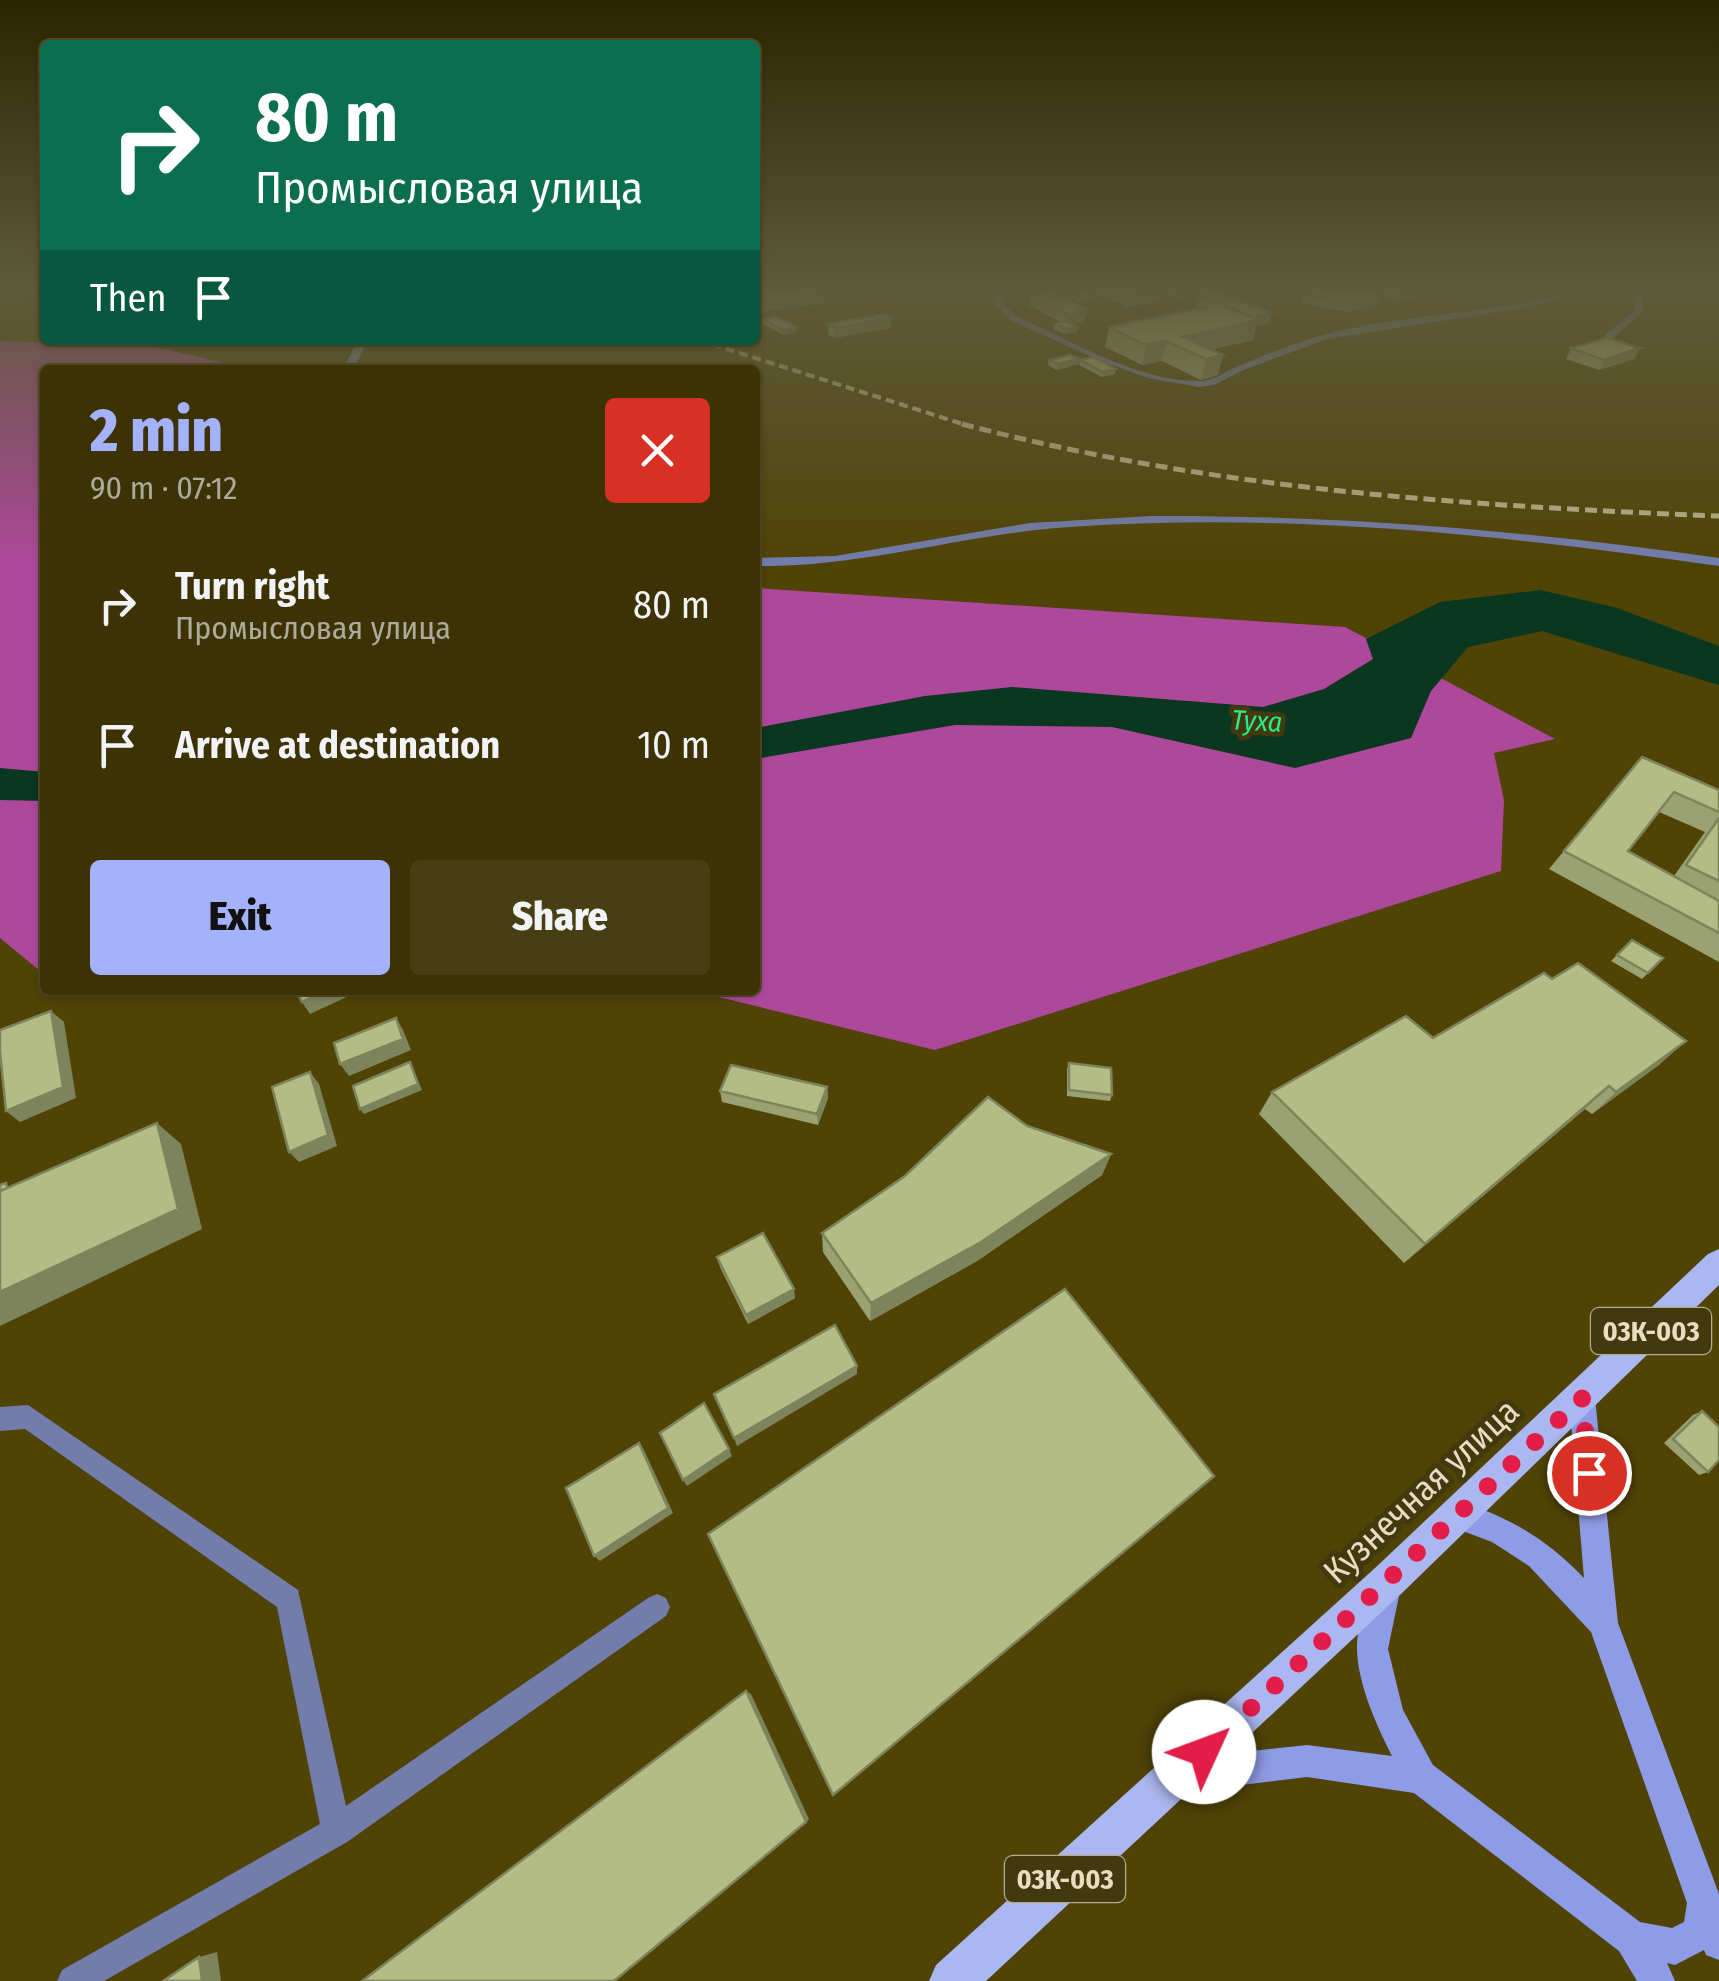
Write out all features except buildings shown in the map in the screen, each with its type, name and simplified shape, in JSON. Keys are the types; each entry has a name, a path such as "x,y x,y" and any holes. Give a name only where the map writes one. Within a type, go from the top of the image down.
{"main road":[{"name":"Кузнечная улица","path":"1178,1776 1582,1398 1719,1264"},
{"name":"03К-003","path":"952,1981 1178,1776"}],"street":[{"path":"760,562 828,564 1047,526 1158,522 1476,531 1592,542 1719,562"},
{"path":"1582,1398 1602,1623 1719,1942"},
{"path":"1458,1515 1490,1523 1552,1561 1602,1623"},
{"path":"1388,1581 1372,1650 1388,1716 1421,1777 1632,1938 1658,1981"},
{"path":"1178,1776 1307,1761 1421,1777"},
{"path":"1632,1938 1675,1947 1701,1932 1702,1899"}],"lane":[{"path":"1177,379 1196,384 1222,379"},
{"path":"0,1419 28,1418 289,1599 336,1831"},
{"path":"74,1981 336,1831 657,1607"}],"shaded area":[{"path":"0,379 40,379 40,971 0,938"},
{"path":"760,588 1345,627 1555,739 1494,753 1504,800 1501,871 935,1050 710,995 760,995"}],"water":[{"name":"Туха","path":"1540,590 1614,607 1719,646 1719,685 1542,631 1468,647 1431,691 1411,738 1295,768 1112,727 955,725 760,758 760,727 925,696 1012,687 1263,707 1324,689 1373,659 1366,639 1440,602"},
{"path":"0,768 40,772 40,801 0,800"}],"railway":[{"path":"823,379 964,425"},
{"path":"964,425 1149,464 1338,491 1528,507 1719,516"},
{"path":"964,425 972,427"}],"route":[{"path":"1204,1752 1582,1398 1589,1473"}]}
